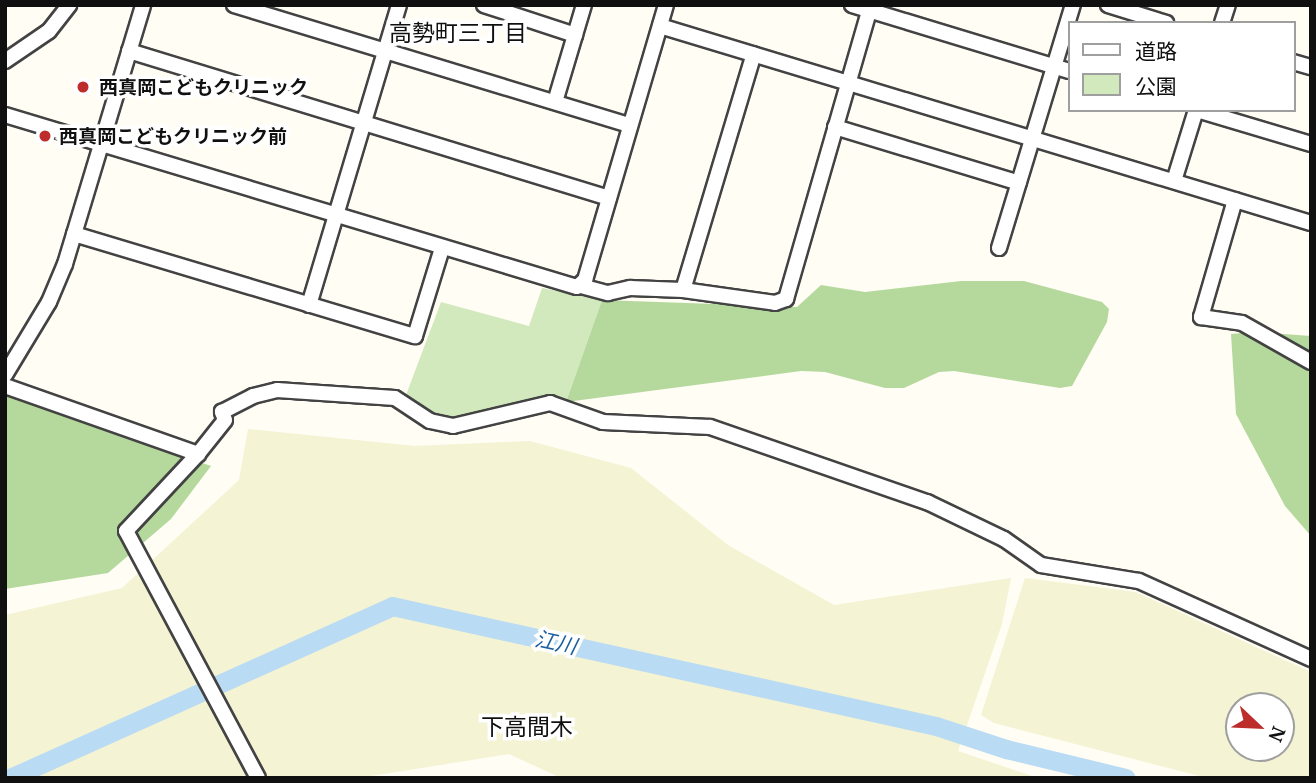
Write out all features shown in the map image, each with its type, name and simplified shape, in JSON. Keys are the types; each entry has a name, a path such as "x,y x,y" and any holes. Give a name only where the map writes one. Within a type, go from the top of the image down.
{"street":[{"path":"5,61 49,31 69,5"},
{"path":"5,375 49,302 74,234 143,5"},
{"path":"234,5 630,125"},
{"path":"309,305 399,5"},
{"path":"484,5 575,35"},
{"path":"555,102 584,5"},
{"path":"581,286 666,5"},
{"path":"852,5 870,8 1068,71"},
{"path":"1108,5 1160,21"},
{"path":"5,115 573,287 581,286 608,293 630,288 683,289 775,303 786,299 870,8"},
{"path":"999,248 1068,22"},
{"path":"660,26 1311,223"},
{"path":"129,51 609,198"},
{"path":"683,289 754,54"},
{"path":"1174,181 1196,112"},
{"path":"1204,112 1311,145"},
{"path":"835,127 1019,183"},
{"path":"1235,200 1201,317 1242,323 1311,362"},
{"path":"74,234 415,336 442,248"},
{"path":"5,386 198,454"},
{"path":"258,778 126,531 198,454 225,420 222,412 253,396 277,390 395,398 430,421 453,426 550,403 603,422 710,427 927,502 1004,539 1041,565 1139,581 1311,659"}],"green space":[{"path":"961,281 1024,281 1102,302 1109,309 1107,322 1072,386 1060,388 954,371 939,372 904,388 885,388 825,372 801,371 566,402 602,300 797,307 821,285 865,292"},
{"path":"542,288 602,300 566,402 453,426 403,403 441,302 529,326"},
{"path":"1254,332 1311,336 1311,536 1285,506 1236,414 1231,334"},
{"path":"5,395 211,466 171,519 108,573 5,589"},
{"path":"248,429 415,446 530,441 631,468 728,545 834,605 1011,578 1002,624 958,751 1038,778 561,778 509,754 359,778 5,778 5,615 122,588 239,480"},
{"path":"1025,578 1136,592 1311,672 1311,778 1207,778 994,723 981,715"}],"waterway":[{"name":"江川","path":"10,778 392,606 936,726 1006,749 1126,778"}],"place":[{"name":"西真岡こどもクリニック","path":"83,87"},
{"name":"西真岡こどもクリニック前","path":"45,136"}],"district":[{"name":"高勢町三丁目","path":"458,33"},
{"name":"下高間木","path":"527,727"}]}
